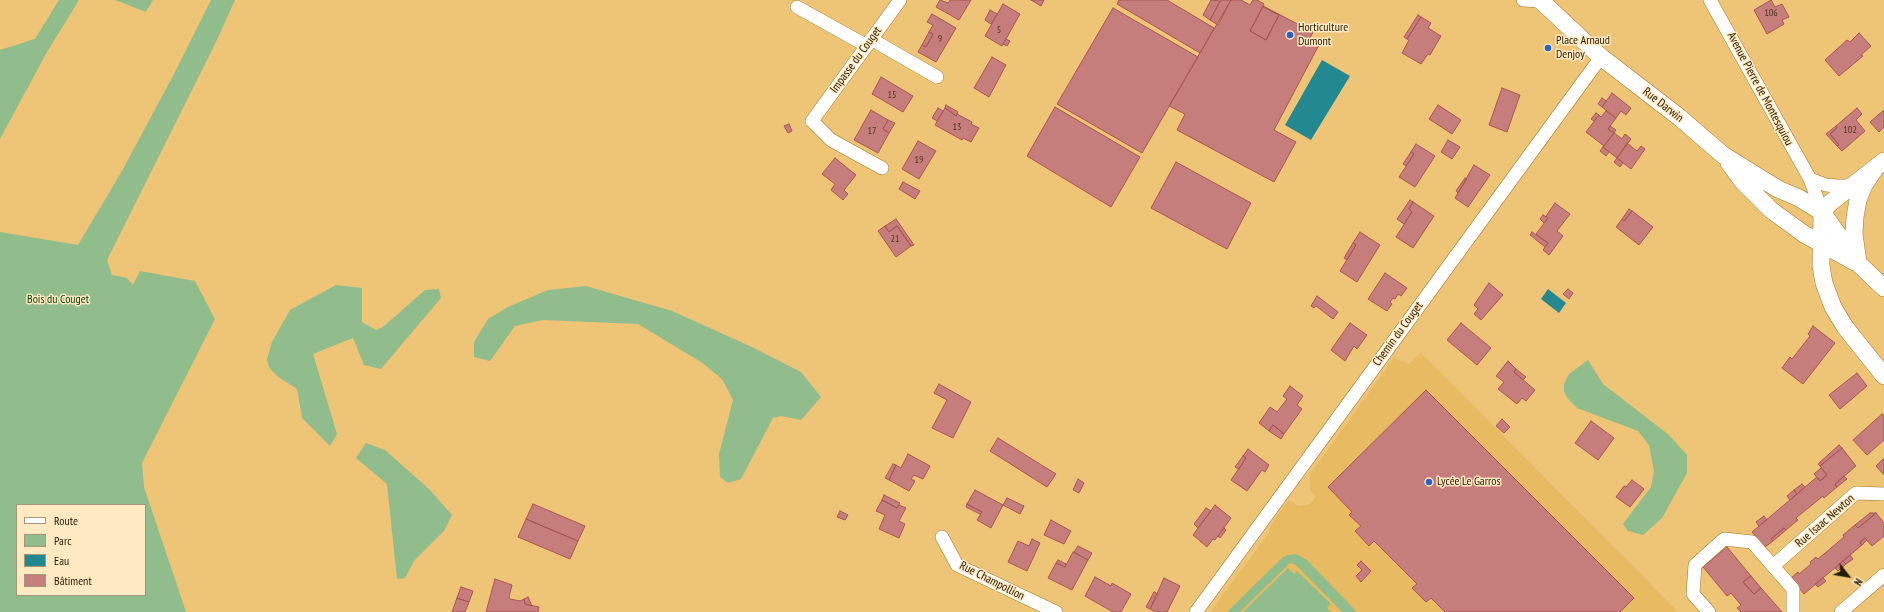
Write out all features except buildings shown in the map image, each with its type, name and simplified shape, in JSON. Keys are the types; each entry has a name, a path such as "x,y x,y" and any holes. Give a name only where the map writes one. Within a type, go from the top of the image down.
{"street":[{"name":"Impasse du Couget","path":"882,168 831,140 812,121 900,0"},
{"path":"1523,0 1541,1 1601,57"},
{"name":"Avenue Pierre de Montesquiou","path":"1710,0 1735,42 1787,140 1810,179 1826,219 1859,264 1884,288"},
{"path":"797,7 937,77"},
{"name":"Rue Darwin","path":"1601,57 1679,116 1722,155 1743,182 1771,210 1804,234 1821,244"},
{"name":"Chemin du Couget","path":"1196,612 1601,57"},
{"name":"Rue Darwin","path":"1722,155 1778,189 1799,198 1826,219"},
{"path":"1879,166 1830,203 1821,244 1824,284 1833,308 1884,376"},
{"path":"1859,264 1854,234 1858,200 1864,185 1879,166"},
{"path":"1810,179 1822,184 1837,186 1849,186 1859,182"},
{"name":"Avenue Pierre de Montesquiou","path":"1821,244 1859,264"},
{"name":"Rue Isaac Newton","path":"1773,566 1856,493 1884,494"},
{"name":"Rue Champollion","path":"942,537 957,565 1056,612"},
{"path":"1709,612 1693,594 1695,565 1724,539 1752,542 1793,589 1793,612"},
{"path":"1841,612 1884,575"}],"shaded area":[{"name":"Lycée Le Garros","path":"1421,353 1678,612 1210,612 1269,533 1270,526 1289,500 1298,506 1310,504 1316,497 1310,490 1310,474 1394,358 1405,362 1408,365"}],"green space":[{"path":"59,0 79,0 47,52 0,139 0,50 35,39"},
{"path":"115,0 153,0 146,12"},
{"name":"Bois du Couget","path":"211,0 235,0 215,44 107,260 112,275 127,278 133,285 140,271 195,281 215,319 142,463 144,487 186,612 0,612 0,232 78,245 122,171 174,74"},
{"path":"336,285 362,288 362,322 376,330 383,327 425,290 439,289 441,298 381,369 364,365 353,338 313,354 337,434 330,446 302,418 297,389 277,376 269,367 267,359 272,342 290,310"},
{"path":"586,286 672,311 752,347 801,372 821,397 801,420 781,416 773,418 741,479 728,483 720,477 719,454 733,400 722,379 701,362 638,324 543,320 515,326 490,361 474,357 474,342 488,319 508,307 548,290"},
{"path":"1588,360 1603,384 1669,435 1687,455 1687,473 1662,518 1643,535 1628,531 1623,524 1651,487 1654,471 1649,445 1638,431 1577,408 1569,400 1564,392 1564,384 1569,374"},
{"path":"366,443 385,450 429,489 452,515 444,531 414,561 405,578 397,579 387,484 356,458"},
{"path":"1296,554 1307,560 1357,612 1342,612 1296,565 1290,563 1240,612 1227,612 1282,558 1287,555"},
{"path":"1288,568 1294,574 1297,571 1331,604 1327,608 1331,612 1243,612"}],"water":[{"path":"1322,60 1350,76 1311,140 1285,125"},
{"path":"1548,289 1566,303 1559,313 1541,299"}],"place":[{"name":"Horticulture Dumont","path":"1290,35"},
{"name":"Place Arnaud Denjoy","path":"1548,48"},
{"name":"Lycée Le Garros","path":"1429,482"}]}
